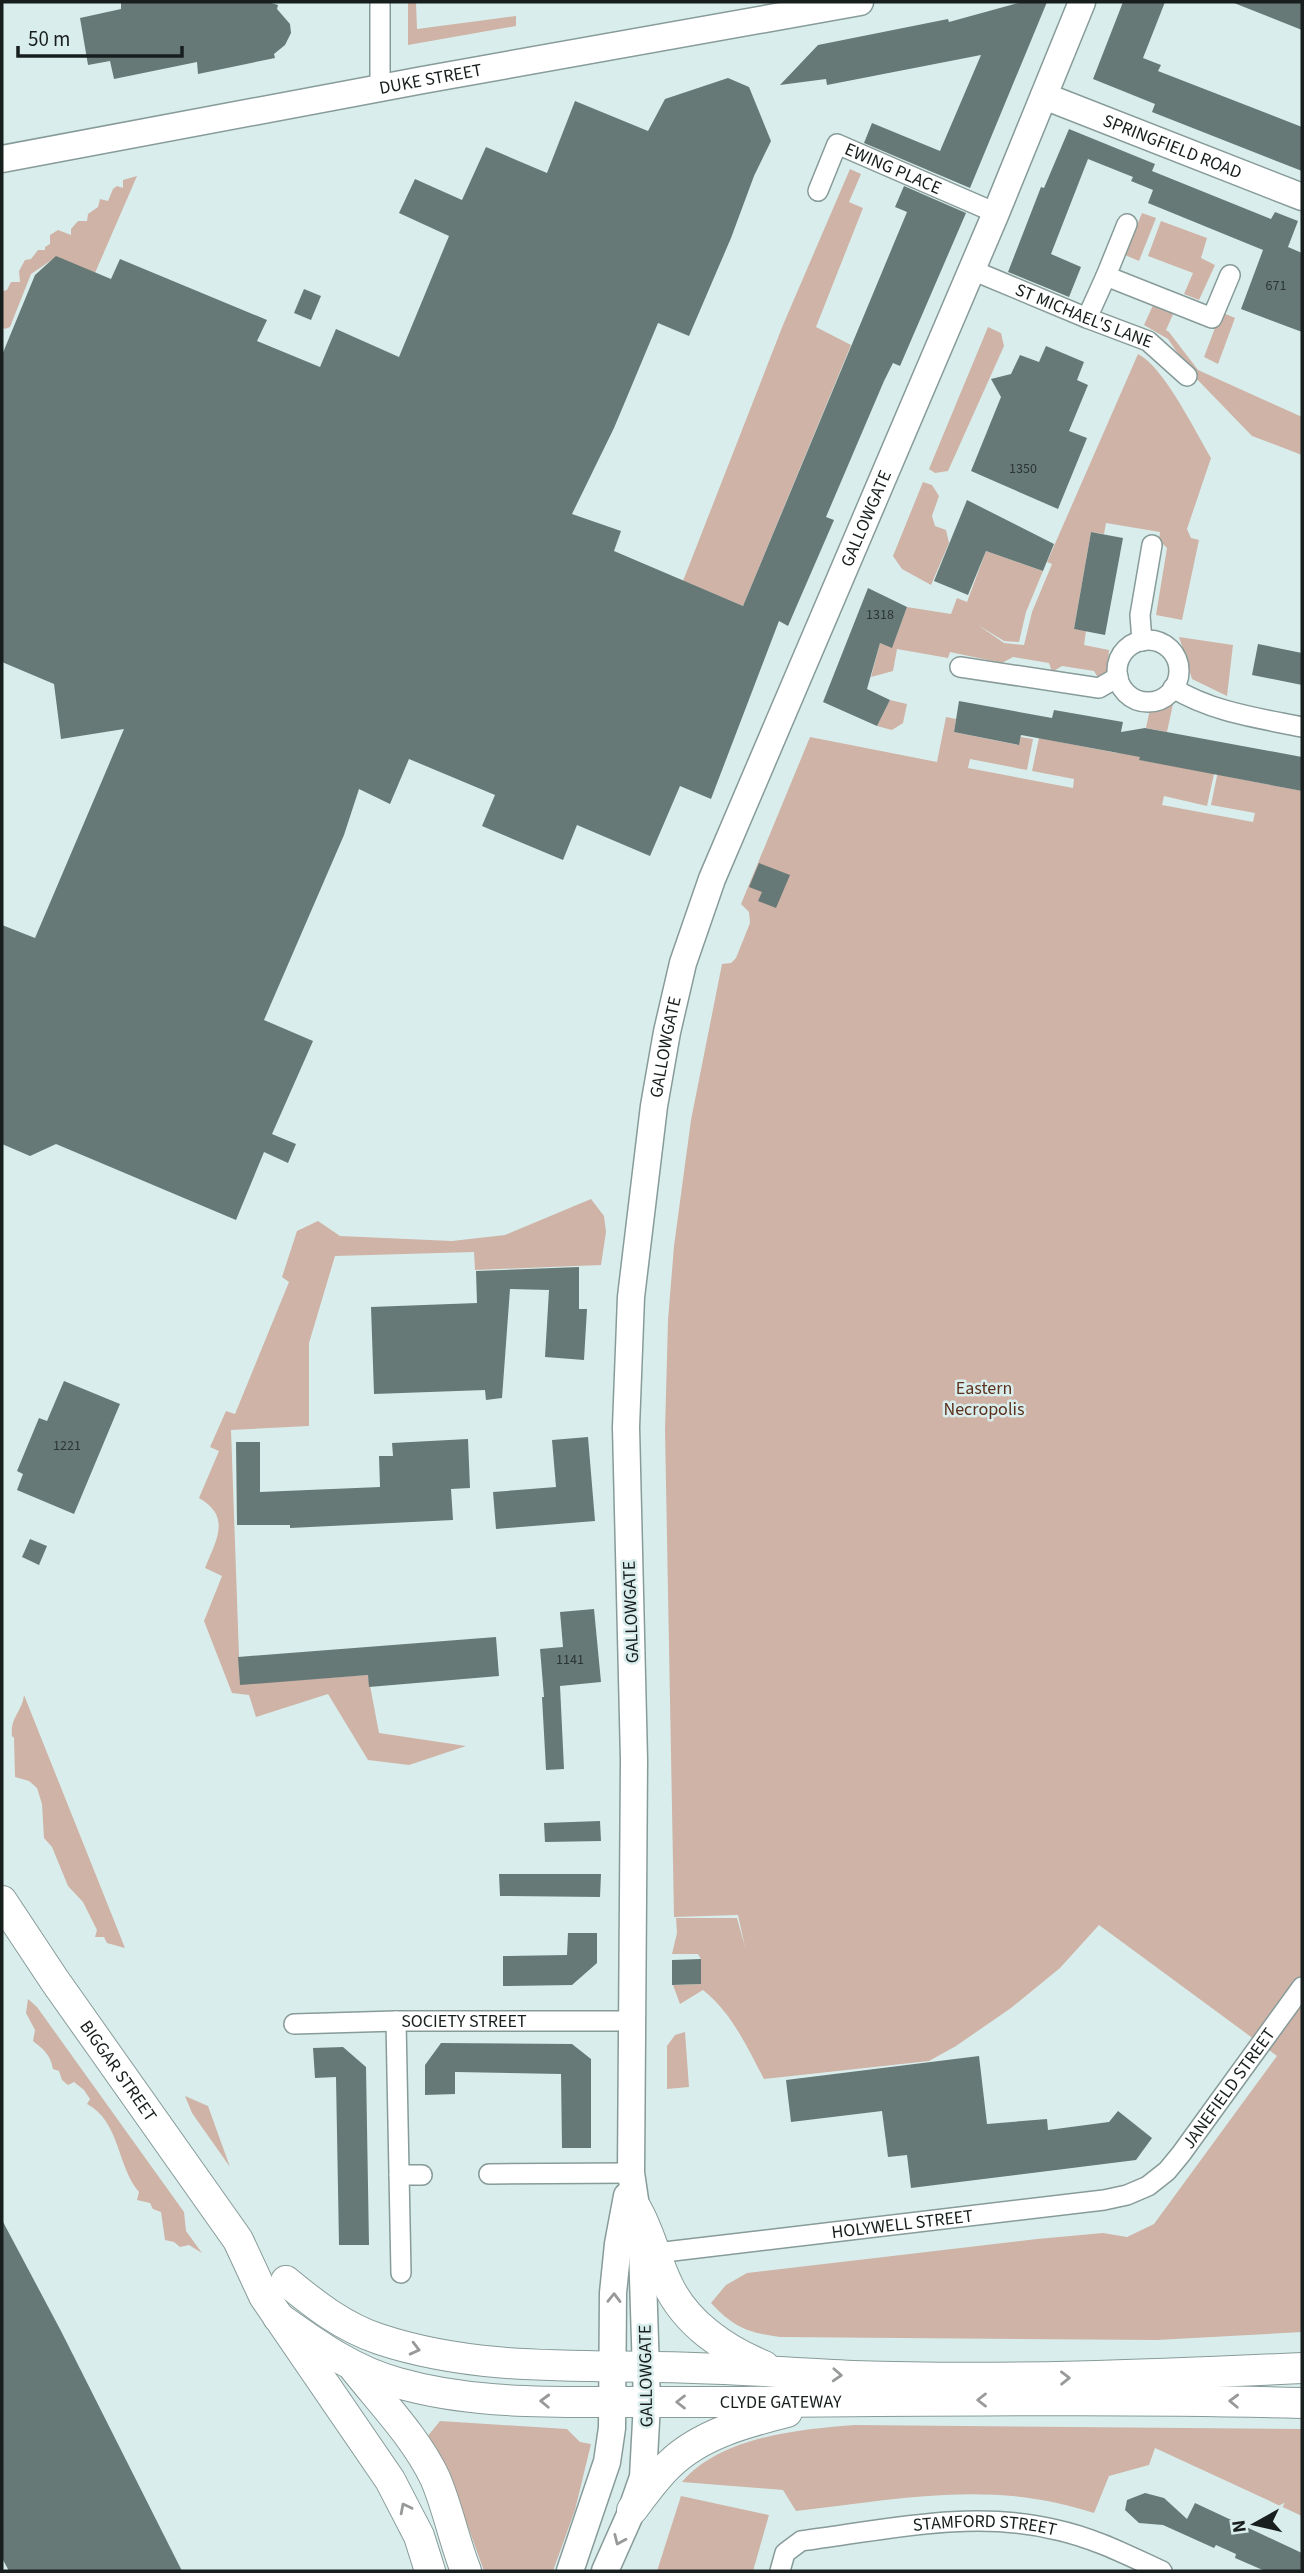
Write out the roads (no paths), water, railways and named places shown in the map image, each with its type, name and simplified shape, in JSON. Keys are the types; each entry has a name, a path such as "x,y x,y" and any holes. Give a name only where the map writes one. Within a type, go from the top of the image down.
{"main road":[{"name":"BIGGAR STREET","path":"2,1901 62,1992 238,2240 264,2296 390,2480 419,2536 430,2571"},
{"path":"636,2208 651,2237 673,2295 700,2327 726,2347 781,2372"},
{"name":"BIGGAR STREET","path":"238,2240 286,2281 429,2466 466,2571"},
{"name":"CLYDE GATEWAY","path":"286,2281 319,2309 351,2328 378,2339 415,2350 487,2362 852,2376 1055,2378 1302,2368"},
{"name":"CLYDE GATEWAY","path":"278,2317 352,2366 398,2384 491,2400 647,2403 1173,2399 1302,2403"},
{"path":"632,2510 669,2464 709,2438 749,2422 832,2401"}],"street":[{"path":"380,2 380,88"},
{"name":"DUKE STREET","path":"2,159 860,2"},
{"name":"GALLOWGATE","path":"570,2571 607,2462 613,2402 613,2293 618,2244 631,2173 634,1759 626,1440 627,1361 639,1226 654,1106 667,1032 683,964 712,879 972,270 1082,2"},
{"name":"SPRINGFIELD ROAD","path":"1044,96 1302,197"},
{"name":"EWING PLACE","path":"818,191 837,144 996,213"},
{"path":"1087,318 1127,224"},
{"name":"ST MICHAEL'S LANE","path":"972,270 1149,341 1188,376"},
{"path":"1107,276 1212,318 1230,275"},
{"path":"1142,641 1140,615 1152,545"},
{"path":"1142,641 1162,643 1170,650 1179,668 1178,679 1173,688 1167,696 1157,701 1147,702 1128,695 1121,687 1118,677 1118,661 1122,654 1134,643 1142,641"},
{"path":"960,667 1100,688 1118,677"},
{"path":"1173,688 1188,697 1227,711 1302,727"},
{"name":"JANEFIELD STREET","path":"1148,2186 1181,2154 1302,1987"},
{"path":"396,2021 401,2273"},
{"name":"SOCIETY STREET","path":"294,2024 634,2021"},
{"path":"489,2174 631,2173"},
{"name":"GALLOWGATE","path":"605,2571 632,2510 643,2477 647,2403 644,2281 631,2173"},
{"path":"399,2175 422,2175"},
{"name":"HOLYWELL STREET","path":"656,2253 1104,2200 1127,2195 1148,2186"},
{"name":"STAMFORD STREET","path":"780,2571 785,2553 801,2541 945,2522 985,2520 1055,2529 1090,2539 1149,2569"}],"park label":[{"name":"Eastern Necropolis","path":"984,1398"}]}
